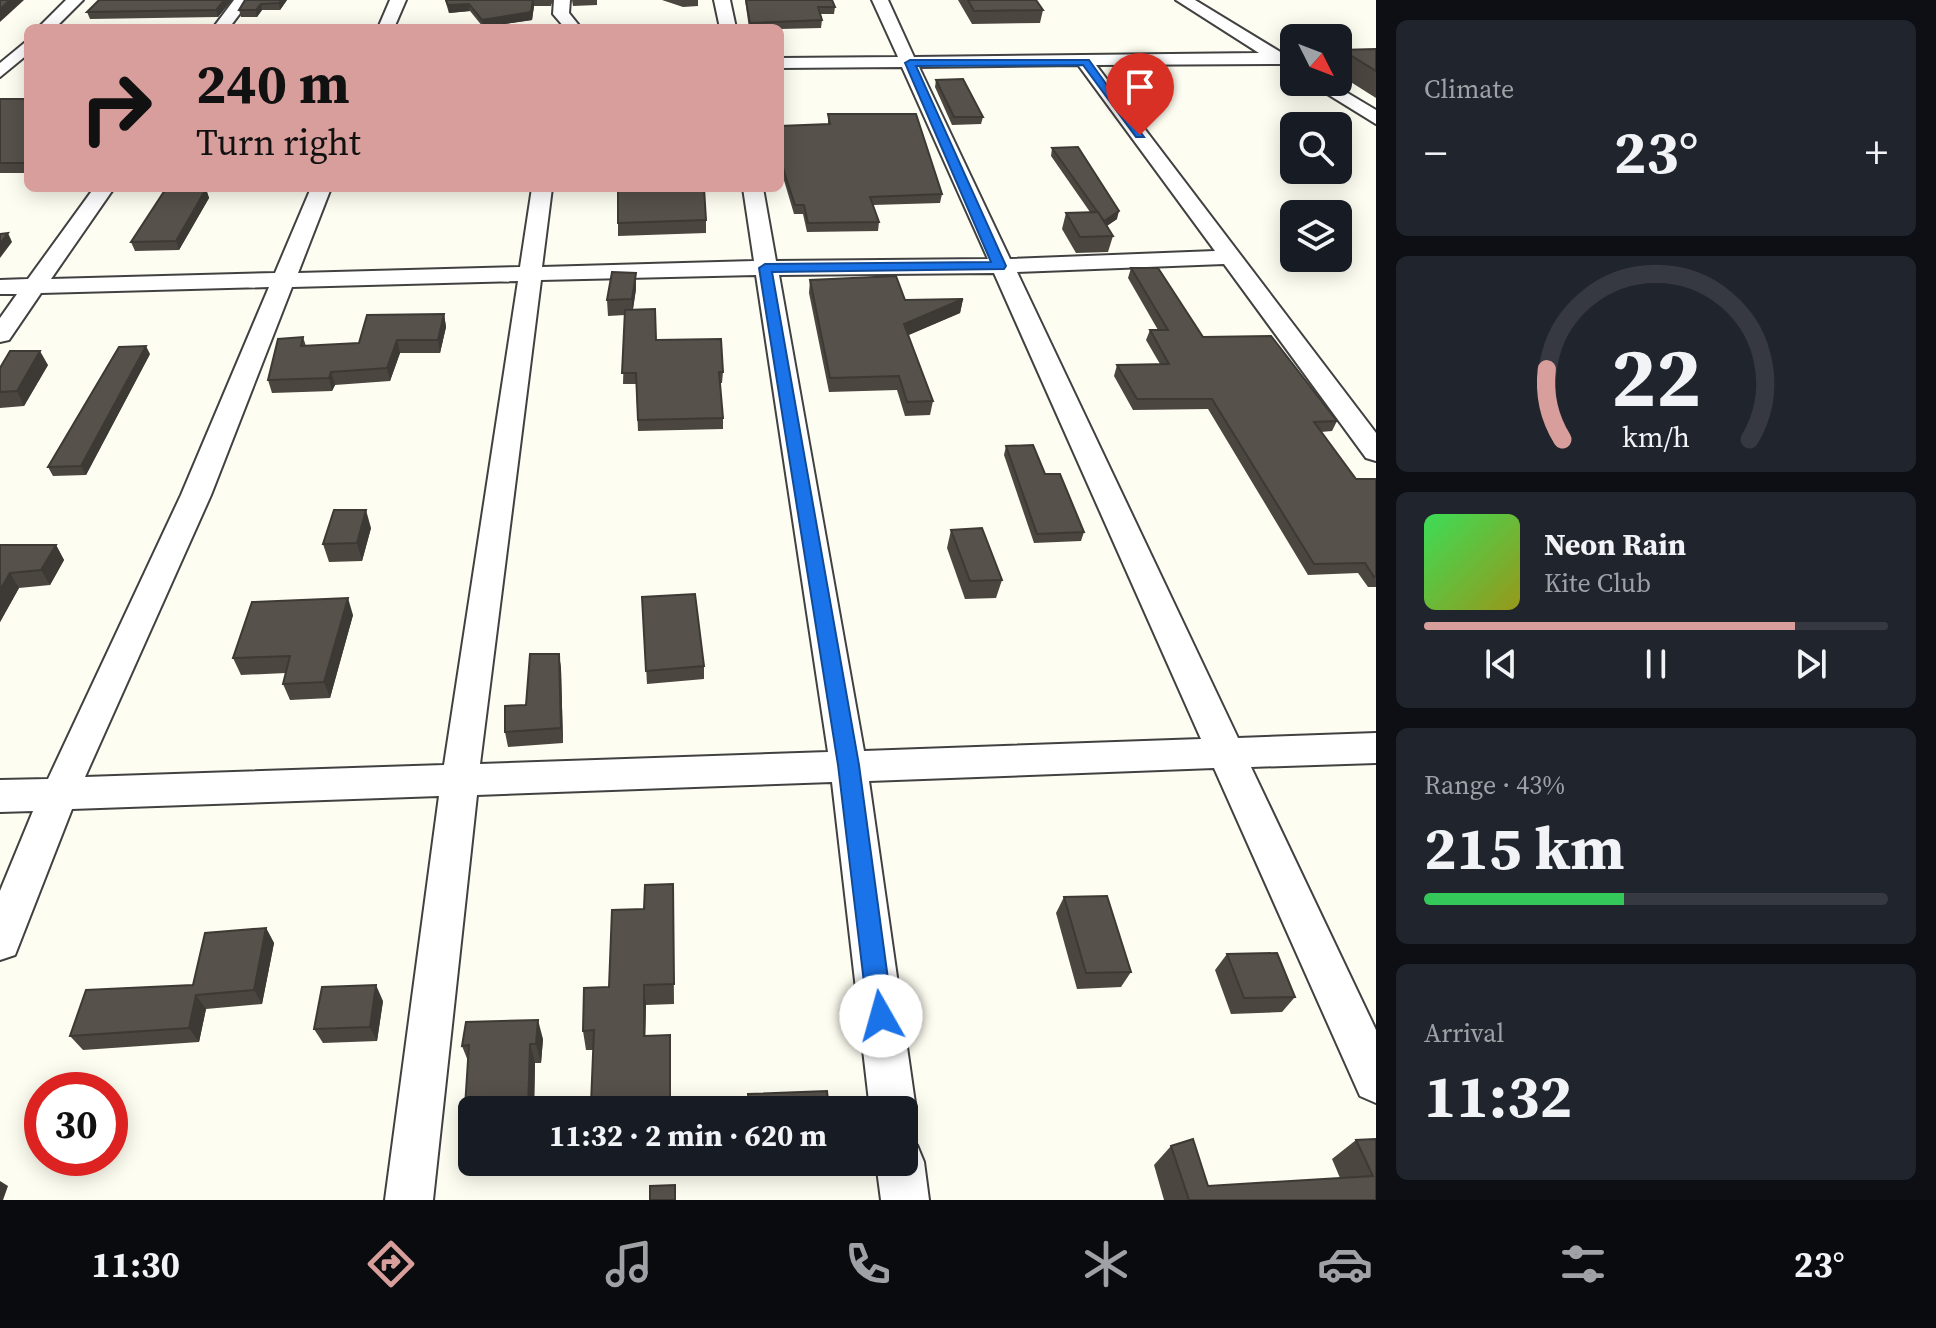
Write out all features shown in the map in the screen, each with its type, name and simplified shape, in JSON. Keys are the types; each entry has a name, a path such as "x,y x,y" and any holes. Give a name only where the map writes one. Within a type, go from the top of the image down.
{"street":[{"path":"50,24 75,0"},
{"path":"224,24 242,0"},
{"path":"388,24 398,0"},
{"path":"562,0 561,14 570,24"},
{"path":"722,0 727,24"},
{"path":"880,0 999,266 1376,1080"},
{"path":"1184,0 1280,56"},
{"path":"0,74 24,49"},
{"path":"784,63 1280,61"},
{"path":"1085,62 1376,452"},
{"path":"0,74 24,77"},
{"path":"1340,96 1376,118"},
{"path":"0,335 101,192"},
{"path":"0,941 59,794 196,495 319,192"},
{"path":"409,1200 460,779 533,273 542,192"},
{"path":"754,192 848,765 891,1096"},
{"path":"0,287 765,268 999,266 1232,257"},
{"path":"0,796 1376,748"},
{"path":"902,1176 905,1200"}],"building":[{"path":"0,0 10,0 0,9"},
{"path":"99,0 224,0 216,10 87,12"},
{"path":"245,0 281,0 279,3 261,4 256,10 239,10"},
{"path":"446,0 533,0 531,12 482,20 469,4 448,5"},
{"path":"746,0 832,0 835,7 818,7 822,20 750,23"},
{"path":"968,0 1036,0 1043,10 974,11"},
{"path":"1376,49 1376,71 1352,56 1352,50"},
{"path":"963,79 983,117 954,117 936,80"},
{"path":"0,99 24,99 24,163 0,163"},
{"path":"828,114 916,114 942,194 870,197 879,222 808,223 804,205 795,205 784,171 784,126 830,124"},
{"path":"1078,147 1119,211 1104,221 1052,148"},
{"path":"164,192 204,192 176,241 131,242"},
{"path":"618,192 704,192 706,220 618,223"},
{"path":"1098,212 1113,236 1080,237 1066,213"},
{"path":"1131,268 1158,268 1203,337 1271,336 1337,421 1314,422 1356,479 1376,479 1376,576 1365,563 1314,564 1212,399 1137,399 1117,365 1169,364 1150,330 1168,330"},
{"path":"612,272 636,273 632,299 607,300"},
{"path":"896,276 905,300 963,299 904,324 933,401 907,402 899,376 830,378 810,280"},
{"path":"655,309 656,340 721,339 723,372 719,372 723,418 638,420 636,373 622,373 625,310"},
{"path":"444,314 438,340 397,340 387,368 331,372 329,378 268,380 278,339 303,337 301,346 359,343 367,315"},
{"path":"146,346 81,466 48,467 119,347"},
{"path":"10,351 40,351 17,391 0,392 0,368"},
{"path":"1033,445 1045,474 1060,474 1084,532 1037,534 1006,446"},
{"path":"334,510 366,510 357,543 323,544"},
{"path":"982,528 1002,580 970,581 951,530"},
{"path":"0,545 56,545 41,570 10,573 0,590"},
{"path":"695,594 704,666 646,671 642,597"},
{"path":"348,598 324,682 283,684 290,656 233,658 252,602"},
{"path":"530,654 559,654 561,728 505,732 505,706 526,705"},
{"path":"673,884 674,984 644,985 644,1036 670,1035 670,1096 591,1096 594,1030 583,1031 584,988 609,987 612,910 644,909 645,885"},
{"path":"1107,896 1131,972 1086,973 1064,897"},
{"path":"266,928 254,990 196,995 189,1028 70,1036 86,990 193,985 205,933"},
{"path":"1277,953 1295,997 1244,998 1227,954"},
{"path":"376,985 370,1027 314,1029 322,987"},
{"path":"538,1020 536,1044 530,1044 528,1096 466,1096 469,1045 462,1046 466,1022"},
{"path":"827,1091 828,1096 748,1096"},
{"path":"1193,1139 1208,1186 1373,1176 1356,1140 1376,1139 1376,1200 1189,1200 1171,1146"},
{"path":"675,1185 675,1200 650,1200 650,1186"}],"route":[{"path":"881,1016 848,765 765,268 999,266 910,63 1085,62 1140,135"}]}
